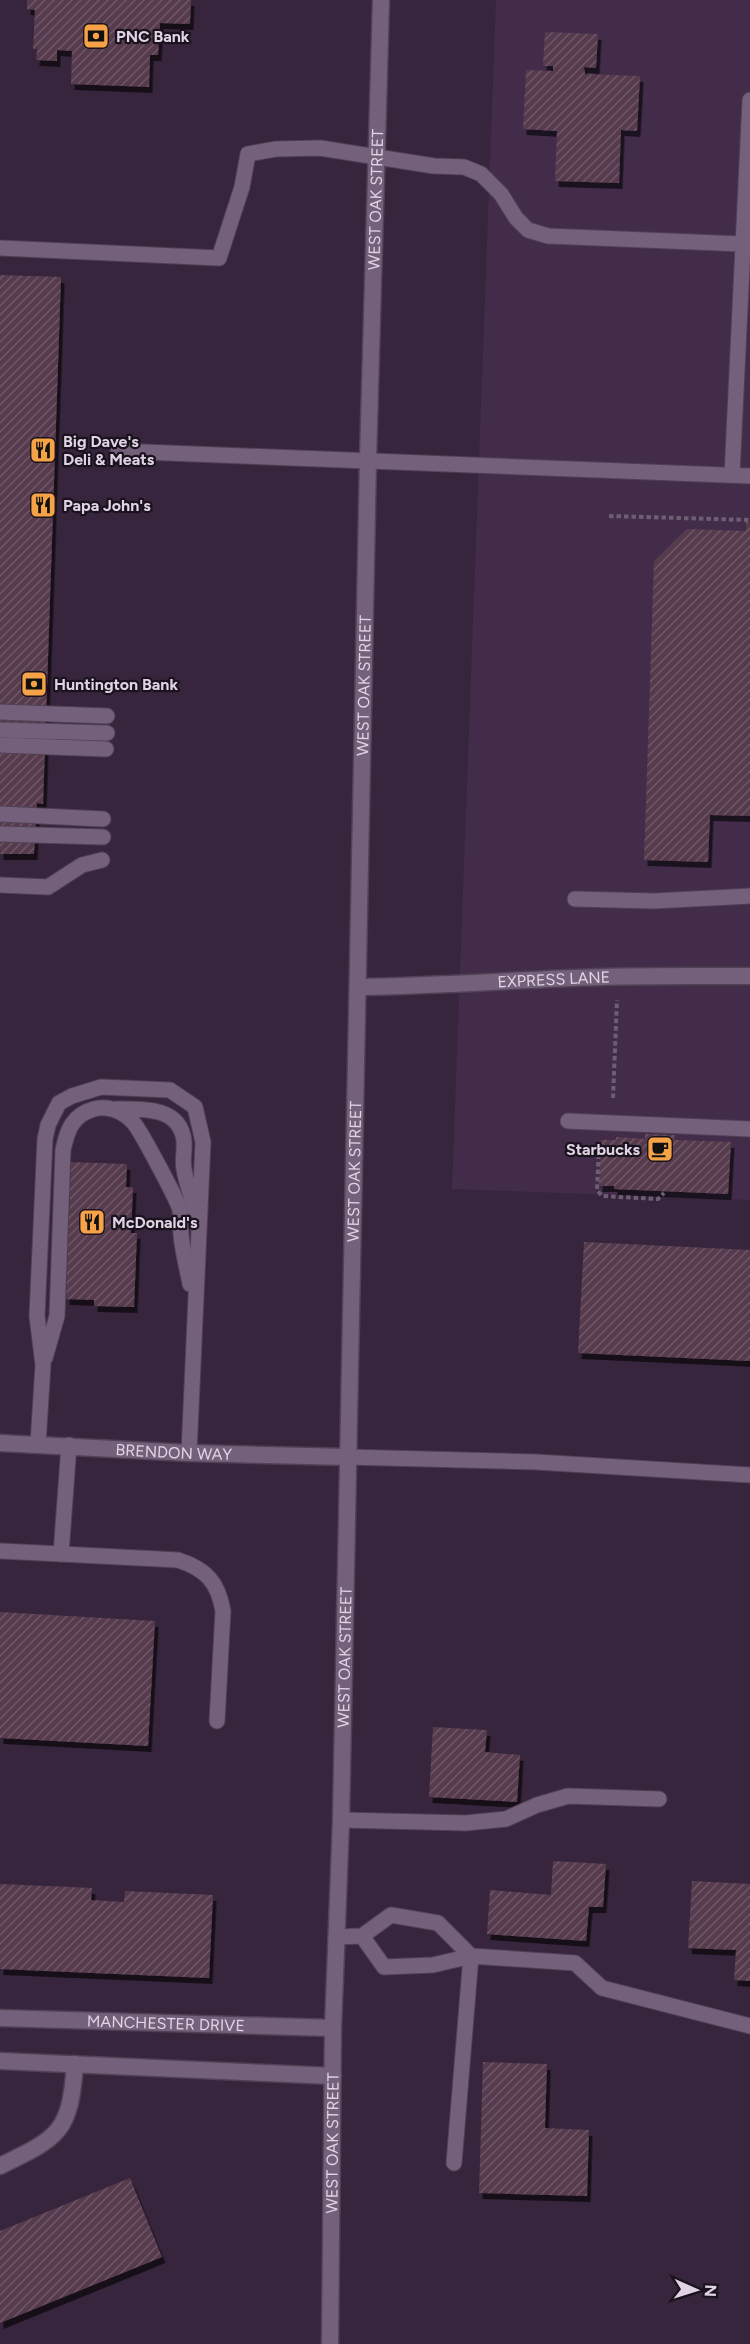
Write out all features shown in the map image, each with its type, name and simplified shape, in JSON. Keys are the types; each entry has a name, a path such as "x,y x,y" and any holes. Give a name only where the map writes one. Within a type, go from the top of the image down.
{"main road":[{"name":"WEST OAK STREET","path":"330,2344 333,2028 341,1820 351,1229 359,987 368,459 381,0"},
{"name":"EXPRESS LANE","path":"359,987 442,986 668,975 750,976"},
{"name":"BRENDON WAY","path":"0,1443 189,1453 348,1456"},
{"name":"MANCHESTER DRIVE","path":"0,2018 333,2028"},
{"path":"0,2061 333,2076"},
{"path":"0,2166 42,2146 65,2123 73,2097 75,2064"}],"lane":[{"path":"732,475 750,100"},
{"path":"0,248 219,258 242,187 248,154 276,149 320,148 434,166 464,167 481,174 501,194 516,218 528,230 548,236 742,244"},
{"path":"118,451 368,459 750,476"},
{"path":"0,712 108,716"},
{"path":"0,730 107,733"},
{"path":"0,745 106,749"},
{"path":"0,814 103,819"},
{"path":"0,834 103,837"},
{"path":"0,885 48,887 82,865 102,860"},
{"path":"575,899 654,901 750,897"},
{"path":"38,1444 43,1365 37,1316 45,1139 48,1125 59,1103 72,1096 101,1087 170,1090 195,1107 201,1125 203,1142 189,1453"},
{"path":"43,1365 57,1316 63,1150 68,1130 74,1120 85,1112 107,1108 153,1110 165,1113 175,1120 184,1140 184,1172 199,1225"},
{"path":"107,1108 120,1112 134,1122 180,1209 181,1235 195,1307"},
{"path":"568,1122 750,1130"},
{"path":"61,1554 69,1445"},
{"path":"348,1456 536,1462 750,1475"},
{"path":"0,1551 178,1560 195,1566 210,1577 220,1595 223,1611 217,1721"},
{"path":"341,1820 466,1823 506,1819 537,1805 568,1796 659,1799"},
{"path":"336,1936 362,1936 391,1914 438,1923 471,1956 454,2163"},
{"path":"362,1936 384,1967 433,1965 471,1956 575,1963 602,1988 750,2026"}],"path":[{"path":"609,516 750,520"},
{"path":"613,1106 617,1007"},
{"path":"599,1137 597,1190 602,1196 658,1199 664,1193"}],"shaded area":[{"path":"496,0 750,0 750,1200 452,1189"}],"building":[{"name":"PNC Bank","path":"27,0 191,0 190,24 160,23 158,55 150,55 149,87 71,84 72,51 57,50 57,61 36,60 37,49 33,49 35,10 27,9"},
{"path":"545,32 598,34 596,68 584,67 585,74 640,76 637,131 621,130 619,183 555,181 557,131 523,129 526,70 553,71 553,66 543,66"},
{"path":"0,275 61,277 43,804 37,803 34,854 0,854"},
{"path":"746,522 750,522 750,816 710,815 708,862 644,860 654,562 687,529 746,531"},
{"path":"645,1134 675,1135 675,1140 731,1142 728,1194 614,1189 614,1186 599,1186 601,1140 616,1140 616,1137 645,1139"},
{"path":"71,1162 127,1164 126,1187 133,1187 131,1233 137,1233 134,1307 94,1306 94,1300 66,1299"},
{"path":"584,1242 750,1250 750,1361 578,1353"},
{"path":"0,1612 155,1621 148,1746 0,1738"},
{"path":"433,1727 487,1730 485,1752 520,1755 517,1802 429,1797"},
{"path":"553,1861 606,1864 603,1907 589,1907 586,1941 487,1934 490,1890 551,1895"},
{"path":"692,1881 750,1884 750,1981 734,1980 736,1950 688,1948"},
{"path":"0,1884 92,1888 91,1900 124,1902 125,1891 213,1895 209,1978 0,1969"},
{"path":"483,2062 547,2064 545,2128 589,2130 587,2196 479,2193"},
{"path":"130,2178 162,2257 0,2323 0,2231"}],"place":[{"name":"PNC Bank","path":"96,36"},
{"name":"Big Dave's Deli & Meats","path":"43,450"},
{"name":"Papa John's","path":"43,505"},
{"name":"Huntington Bank","path":"34,684"},
{"name":"Starbucks","path":"660,1149"},
{"name":"McDonald's","path":"92,1222"}]}
